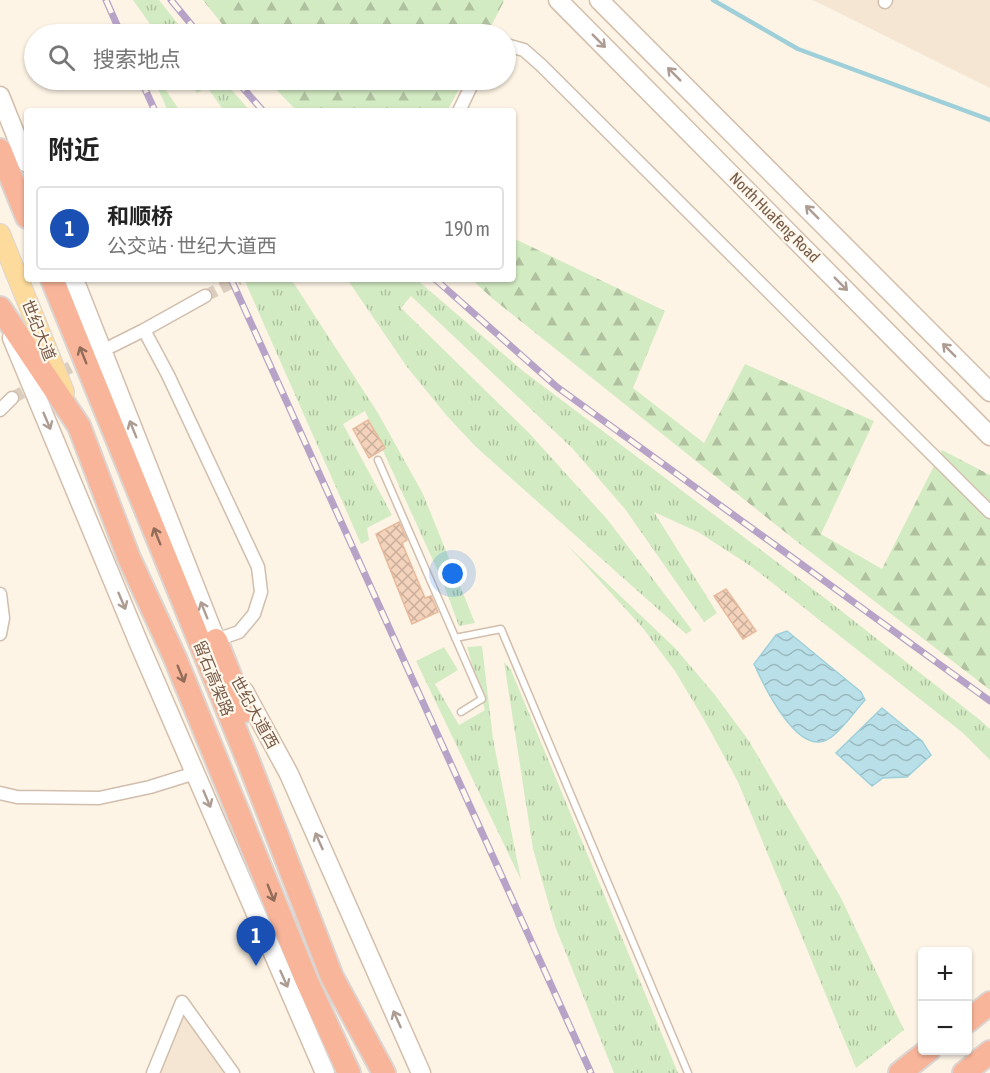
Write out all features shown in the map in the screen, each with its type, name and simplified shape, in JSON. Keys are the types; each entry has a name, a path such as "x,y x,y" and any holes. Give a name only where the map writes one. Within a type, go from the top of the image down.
{"highway":[{"path":"0,150 24,210"},
{"name":"留石高架路","path":"53,282 244,752 332,977 384,1073"},
{"name":"留石高架路","path":"0,308 79,426 129,558 175,658 306,979 349,1073"},
{"path":"216,639 384,1073"},
{"path":"972,1018 990,1003"},
{"path":"964,1073 990,1052"},
{"path":"900,1073 923,1055"}],"main road":[{"name":"North Huafeng Road","path":"558,0 990,436"},
{"name":"North Huafeng Road","path":"599,0 990,392"},
{"path":"0,96 24,156"},
{"name":"世纪大道","path":"0,234 79,426"},
{"name":"世纪大道西","path":"75,282 216,639 289,774 421,1073"},
{"path":"0,308 195,773 325,1073"}],"street":[{"path":"516,48 524,50 542,66 990,512"},
{"path":"460,108 469,90"},
{"path":"112,346 205,296"},
{"path":"144,330 168,375 258,567 261,592 254,614 239,632 216,639"},
{"path":"0,410 12,398"},
{"path":"0,594 3,618 0,634"},
{"path":"0,793 17,797 99,798 150,788 195,773"},
{"path":"153,1073 182,1002 233,1073"}],"lane":[{"path":"378,460 482,699 461,712"},
{"path":"455,638 501,629 688,1073"}],"shaded area":[{"path":"812,0 990,0 990,88 821,4"},
{"path":"182,1002 233,1073 146,1073"}],"green space":[{"path":"133,0 159,0 178,24 150,24"},
{"path":"203,0 504,1 492,24 222,24"},
{"path":"159,90 166,90 178,108 167,108"},
{"path":"209,90 232,90 247,108 222,108"},
{"path":"277,90 459,90 449,108 294,108"},
{"path":"516,239 665,311 633,388 704,443 745,364 874,421 821,534 882,569 942,450 990,475 990,690 800,544 474,282 516,282"},
{"path":"245,282 293,282 378,413 423,494 475,623 459,626 442,580 365,411 343,424 392,515 367,528 369,540 361,544"},
{"path":"349,282 419,282 523,371 830,602 980,720 990,729 990,760 963,733 752,567 698,532 654,512 717,613 704,622 625,509 572,448 411,296 401,308 529,433 607,519 692,630 686,634 475,446 407,367"},
{"path":"567,545 676,649 715,695 749,741 841,898 904,1030 856,1068 738,782 706,723 675,671 642,627"},
{"path":"482,646 493,739 521,880 416,661 444,647 458,670 435,684 459,725 485,710 467,647"},
{"path":"504,662 511,670 678,1073 614,1073 555,926 533,849"}],"water":[{"path":"787,631 861,692 865,700 830,738 818,742 806,739 795,730 774,703 754,664 776,635"},
{"path":"882,708 922,741 931,755 907,777 883,778 872,786 836,753"}],"building":[{"path":"368,420 385,448 369,458 353,429"},
{"path":"399,522 407,540 402,543 425,598 431,596 438,612 412,624 376,534"},
{"path":"726,589 756,631 743,639 714,596"}],"waterway":[{"path":"713,0 798,49 990,120"}],"tunnel":[{"path":"205,296 233,282"},
{"path":"12,398 90,357"}],"railway":[{"path":"106,0 117,24"},
{"path":"171,0 191,24"},
{"path":"146,90 154,108"},
{"path":"245,90 260,108"},
{"path":"232,282 591,1073"},
{"path":"438,282 557,387 990,701"}],"place":[{"name":"和顺桥","path":"256,966"}]}
